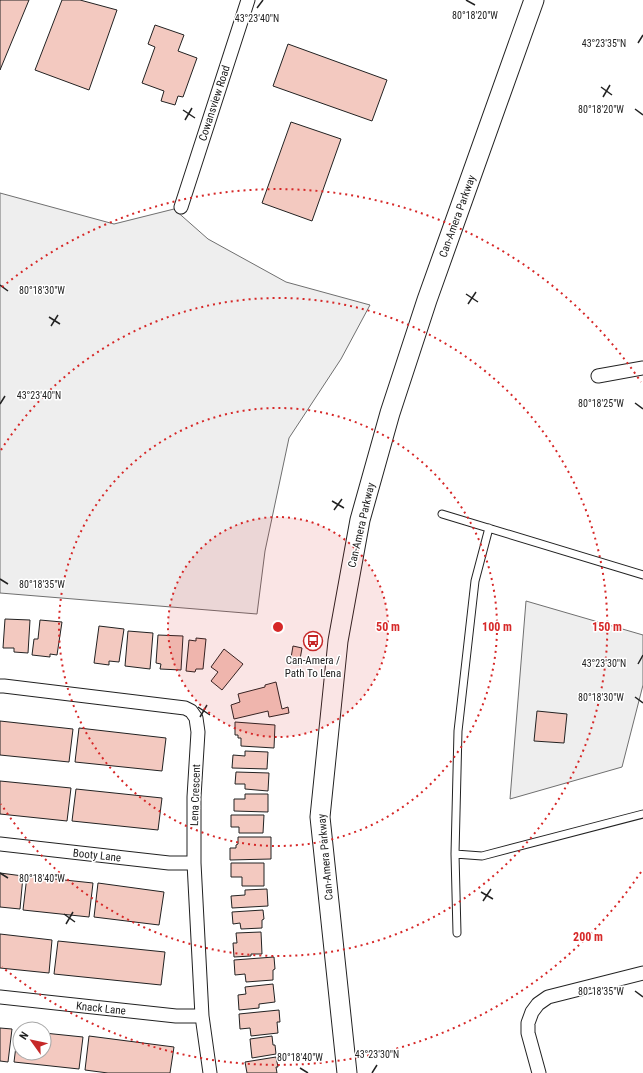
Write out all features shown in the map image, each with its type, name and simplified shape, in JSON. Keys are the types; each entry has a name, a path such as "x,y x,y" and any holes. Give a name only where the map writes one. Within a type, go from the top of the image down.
{"main road":[{"name":"Can-Amera Parkway","path":"347,1073 320,817 338,641 360,520 390,413 430,293 534,0"}],"street":[{"name":"Cowansview Road","path":"181,207 248,0"},
{"path":"598,376 643,368"},
{"name":"Lena Crescent","path":"0,686 185,708 191,711 196,718 198,732 194,797 194,863 202,1016 210,1073"},
{"name":"Booty Lane","path":"0,844 168,863 194,863"},
{"path":"539,1073 528,1033 528,1023 532,1012 538,1004 548,997 643,973"},
{"name":"Knack Lane","path":"0,997 176,1016 202,1016"}],"lane":[{"path":"442,514 643,575"},
{"path":"456,933 454,854 458,731 475,581 489,528"},
{"path":"454,854 482,856 643,814"}],"shaded area":[{"path":"0,193 114,224 174,209 208,239 286,282 370,305 341,359 289,438 265,551 257,614 0,593"},
{"path":"526,601 643,635 643,685 622,767 510,799"}],"building":[{"path":"0,0 29,0 0,70"},
{"path":"62,0 80,0 117,10 89,90 35,70"},
{"path":"155,25 184,35 178,51 197,58 183,97 178,96 175,105 161,101 164,91 142,83 155,47 148,44"},
{"path":"288,44 387,80 372,121 273,86"},
{"path":"291,122 341,139 312,221 262,203"},
{"path":"5,619 30,620 28,653 14,652 14,648 3,648"},
{"path":"40,620 62,622 57,655 50,654 50,657 32,655 34,639 38,639"},
{"path":"99,626 124,629 119,662 109,661 109,665 94,663"},
{"path":"128,631 153,633 150,669 125,666"},
{"path":"158,635 183,636 181,670 160,669 161,664 156,663"},
{"path":"196,638 206,639 203,669 196,669 195,672 186,671 189,640 196,641"},
{"path":"293,646 302,648 299,665 290,664"},
{"path":"224,649 243,664 222,690 211,681 218,672 211,667"},
{"path":"276,682 282,709 288,707 289,713 269,717 268,711 234,719 231,705 240,702 238,694 265,687 265,685"},
{"path":"537,711 567,714 564,743 534,741"},
{"path":"0,721 73,729 69,762 0,755"},
{"path":"235,722 275,725 274,748 241,746 241,738 238,738 238,735 235,735"},
{"path":"79,728 166,738 162,771 75,762"},
{"path":"245,751 268,752 267,769 232,768 233,755 245,756"},
{"path":"236,772 269,773 268,791 245,789 245,784 235,784"},
{"path":"0,781 71,788 67,821 0,814"},
{"path":"76,789 162,798 158,830 72,821"},
{"path":"245,794 268,794 268,812 234,811 234,799 245,799"},
{"path":"231,815 264,815 263,833 239,833 239,827 231,827"},
{"path":"238,837 271,837 271,859 230,860 230,848 236,848 236,845 238,844"},
{"path":"231,863 264,863 264,886 242,886 242,877 231,877"},
{"path":"0,873 23,876 20,909 0,907"},
{"path":"27,876 93,883 89,917 23,910"},
{"path":"98,883 164,892 159,925 94,917"},
{"path":"267,889 268,906 232,908 231,896 245,895 245,890"},
{"path":"263,910 264,919 262,920 262,928 241,929 240,923 233,924 232,912"},
{"path":"261,932 262,954 234,957 233,943 237,943 236,933"},
{"path":"0,934 52,940 49,973 0,968"},
{"path":"58,941 165,952 161,985 54,974"},
{"path":"274,957 275,969 273,970 273,980 246,982 245,974 235,975 234,960"},
{"path":"273,984 275,1002 259,1004 259,1008 239,1010 238,995 246,994 245,987"},
{"path":"279,1010 280,1022 277,1022 278,1033 251,1036 250,1028 240,1029 239,1014"},
{"path":"0,1028 12,1029 8,1062 0,1061"},
{"path":"52,1034 83,1037 79,1069 14,1062 52,1061"},
{"path":"89,1036 174,1047 170,1073 108,1073 85,1070"},
{"path":"272,1036 276,1054 252,1058 250,1039"},
{"path":"276,1057 278,1067 276,1067 277,1073 247,1073 245,1062"}],"place":[{"name":"Can-Amera / Path To Lena","path":"313,641"}]}
